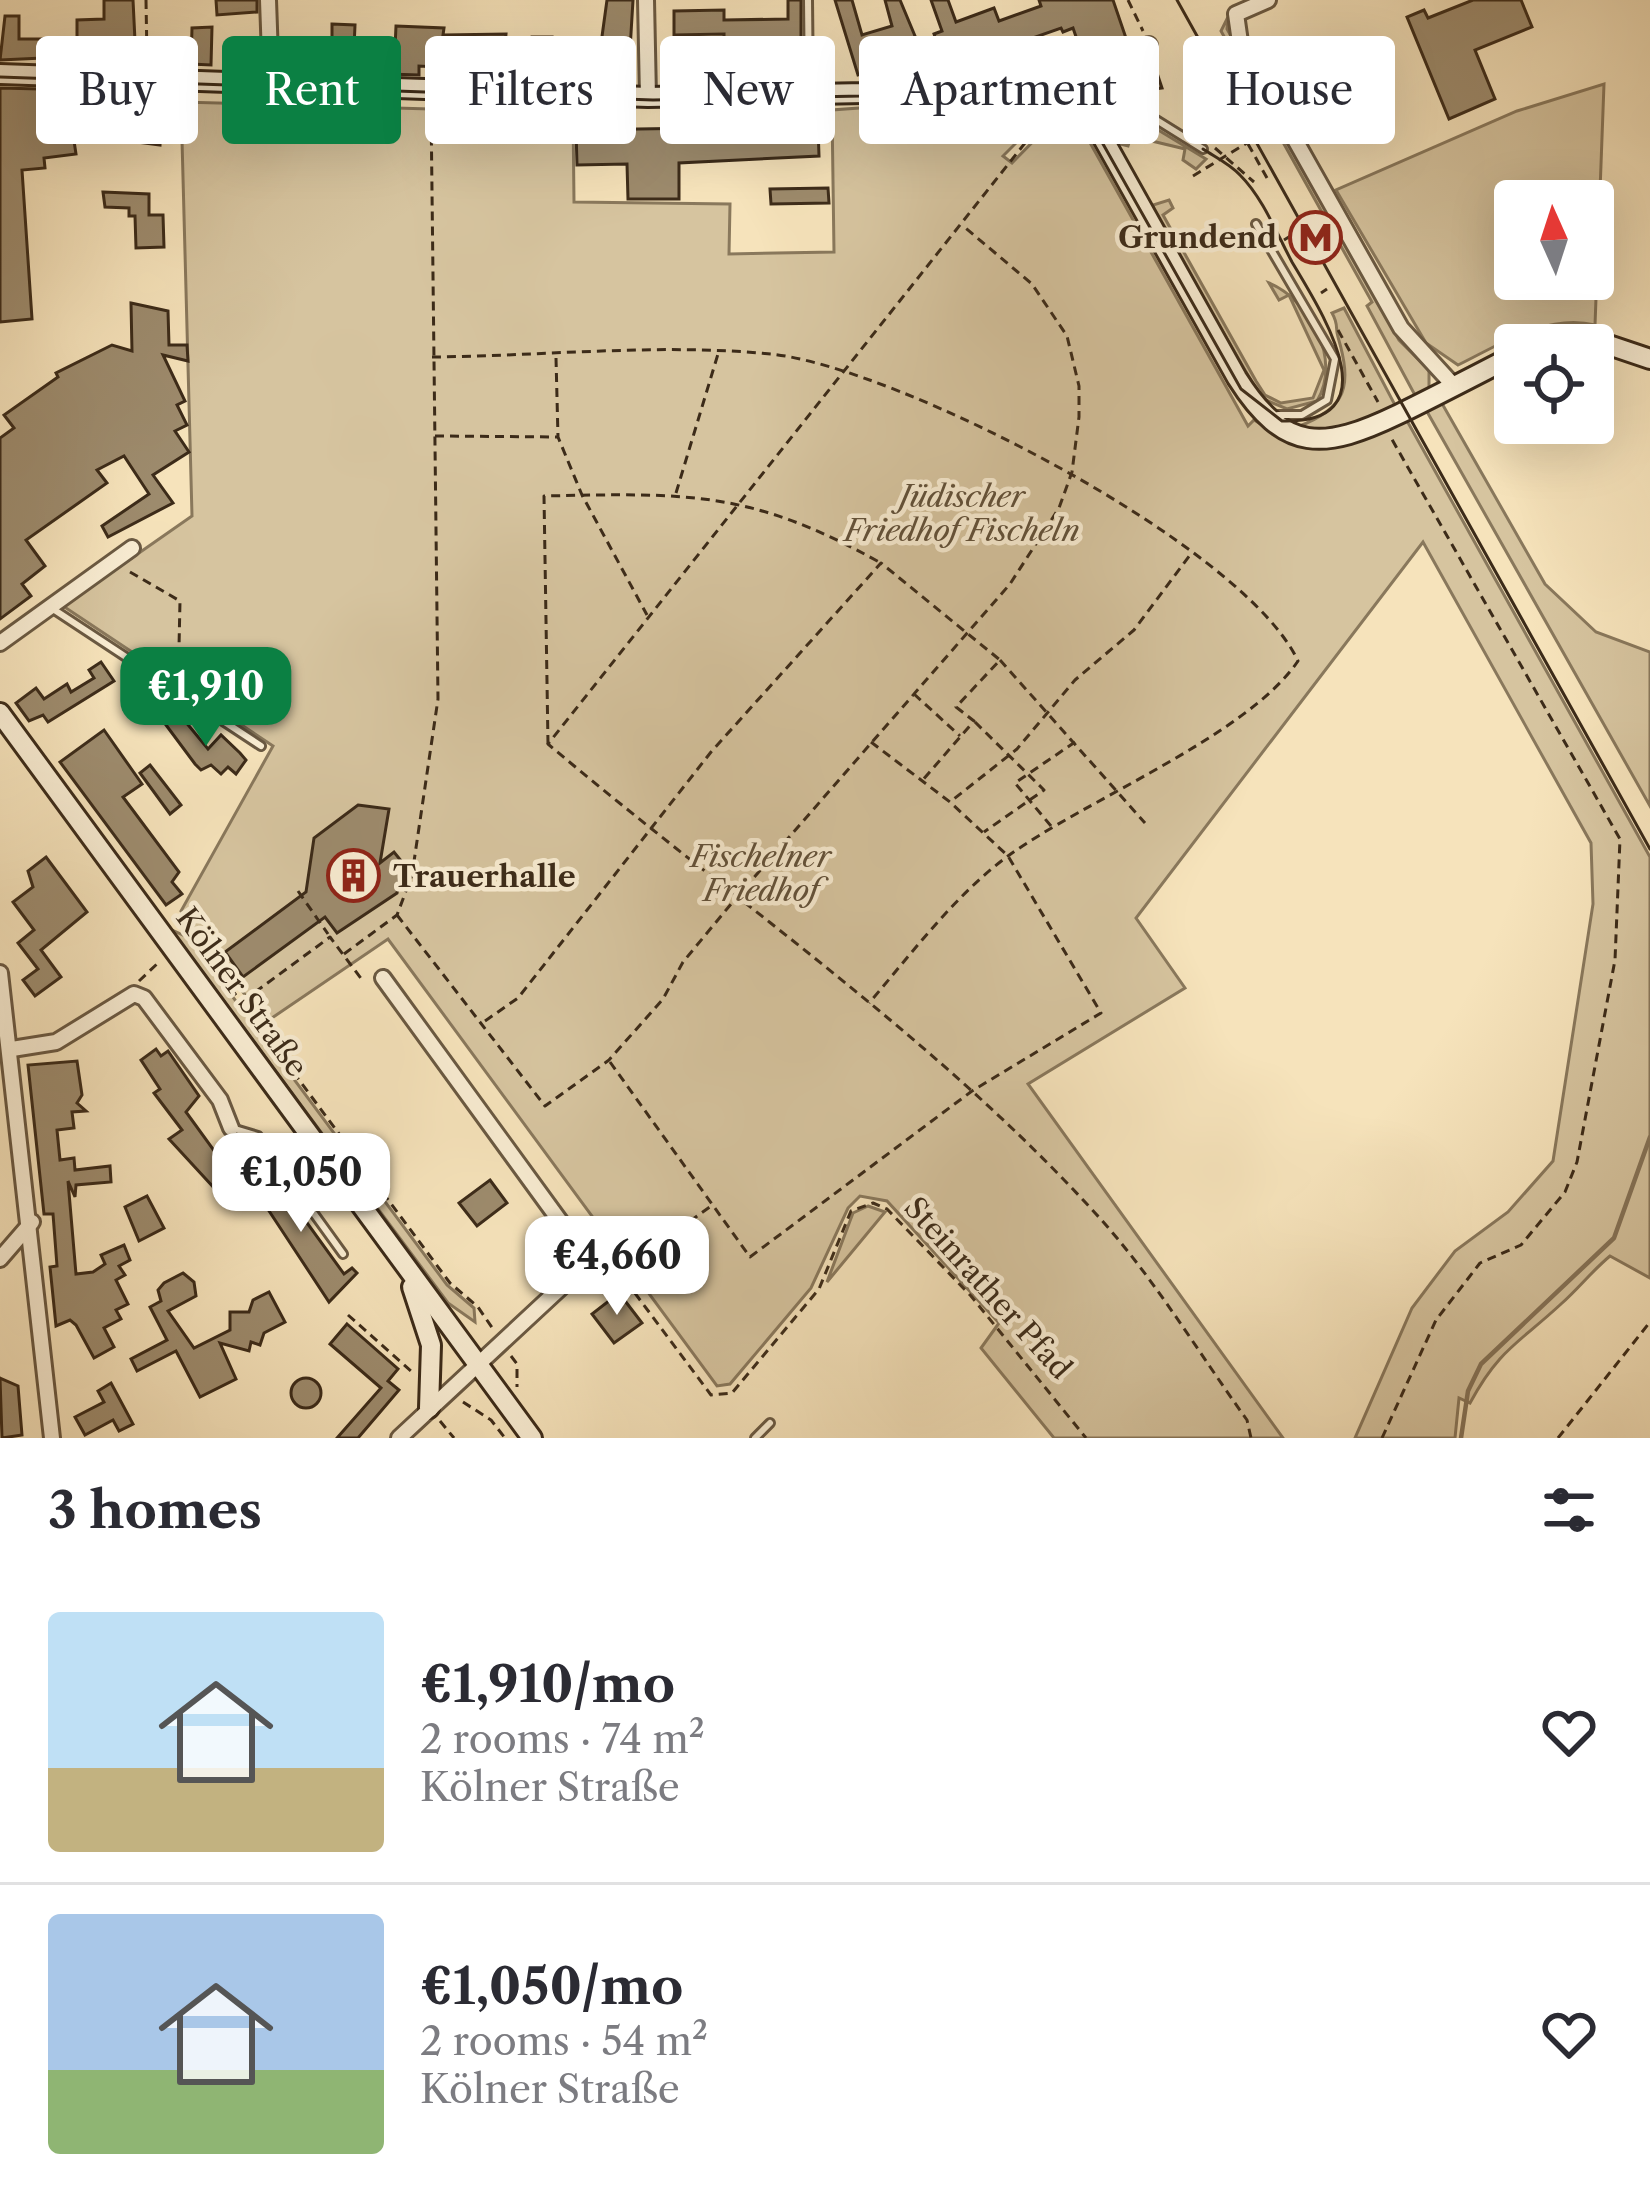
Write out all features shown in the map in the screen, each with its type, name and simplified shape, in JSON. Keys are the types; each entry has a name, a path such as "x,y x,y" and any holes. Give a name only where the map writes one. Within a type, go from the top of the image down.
{"street":[{"path":"268,0 269,36"},
{"path":"646,0 648,97"},
{"path":"1268,0 1236,14 1240,42 1401,328 1454,386"},
{"path":"0,74 36,75"},
{"path":"636,97 660,97"},
{"path":"1105,144 1253,404 1282,430 1302,438 1340,440 1494,366"},
{"path":"1614,347 1650,359"},
{"path":"0,644 132,548"},
{"name":"Kölner Straße","path":"0,713 532,1438"},
{"path":"0,973 32,1222 52,1438"},
{"path":"383,978 581,1250 570,1279 399,1438"},
{"path":"12,1048 56,1042 134,994 144,998 220,1100 231,1128"},
{"path":"0,1258 32,1222"},
{"path":"404,1266 431,1345 429,1408"}],"lane":[{"path":"808,0 808,36"},
{"path":"1159,123 1202,149"},
{"path":"1253,404 1274,415 1317,410 1327,400 1336,372 1328,343 1256,224"},
{"path":"50,607 261,746"},
{"path":"231,1128 258,1136 343,1254"},
{"path":"755,1438 770,1423"}],"path":[{"path":"146,0 147,36"},
{"path":"1128,0 1145,36"},
{"path":"344,954 397,915 412,875 438,699 431,144"},
{"path":"548,744 1024,144"},
{"path":"1193,176 1245,144"},
{"path":"1248,144 1267,178"},
{"path":"397,915 545,1106 609,1060 663,999 683,962 736,898 970,631 1041,542 1072,472 1079,386 1067,336 1032,284 960,224"},
{"path":"1284,240 1302,230"},
{"path":"1337,330 1620,839 1615,960 1577,1162 1565,1192 1521,1245 1480,1264 1436,1320 1382,1438"},
{"path":"432,357 719,352 772,355 843,372 1072,472 1191,553 1244,596 1291,646 1298,662 1237,715 1118,791 1052,826 975,883 869,1003"},
{"path":"676,493 719,352"},
{"path":"556,356 558,437 582,495 649,617"},
{"path":"434,436 558,437"},
{"path":"1145,823 1000,660 880,562 741,501 676,493 544,496 548,744 973,1091 1099,1216 1247,1420 1251,1438"},
{"path":"950,802 1010,754 1047,710 1133,630 1191,553"},
{"path":"113,562 180,601 178,647 158,678"},
{"path":"484,1022 518,998 711,752 880,562"},
{"path":"944,722 1000,660"},
{"path":"912,693 960,736"},
{"path":"956,706 1044,790 984,832"},
{"path":"922,782 974,721"},
{"path":"609,1060 750,1257 973,1091 1101,1012 1042,905 1008,856 950,802 871,741"},
{"path":"1052,826 1015,783 1076,741"},
{"path":"298,891 363,981"},
{"path":"179,929 192,936 450,1283 478,1306 501,1342"},
{"path":"242,1002 330,937"},
{"path":"134,994 140,978 174,950"},
{"name":"Steinrather Pfad","path":"581,1250 605,1253 711,1395 732,1393 819,1289 850,1211 873,1203 887,1209 971,1296 1086,1438"},
{"path":"629,1265 713,1204"},
{"path":"348,1315 411,1372"},
{"path":"1558,1438 1650,1322"},
{"path":"453,1386 467,1410 491,1420 505,1438"},
{"path":"429,1408 454,1438"}],"green space":[{"path":"1604,84 1600,180 1494,180 1494,300 1596,300 1595,324 1494,324 1494,347 1458,365 1426,343 1336,190 1517,111"},
{"name":"Fischelner Friedhof","path":"198,102 222,103 222,144 401,144 401,108 425,109 425,144 573,144 574,202 730,204 729,254 834,252 835,110 859,108 859,144 1015,144 1003,156 1012,163 1031,144 1091,144 1248,426 1254,420 1294,440 1330,444 1406,419 1650,857 1650,1278 1610,1256 1500,1358 1470,1403 1459,1398 1455,1438 1355,1438 1412,1308 1455,1251 1508,1212 1553,1161 1593,904 1591,843 1423,542 1136,918 1185,988 1028,1084 1283,1438 1054,1438 981,1348 999,1323 887,1201 860,1196 848,1208 811,1288 730,1384 717,1386 388,939 266,1022 181,911 273,746 63,606 192,516 182,144 198,144"},
{"path":"1159,130 1206,159 1196,169 1183,160 1185,149 1159,143"},
{"path":"1284,144 1291,144 1399,340 1429,370 1429,391 1416,397 1367,306 1372,302"},
{"path":"1169,200 1173,208 1163,215 1256,381 1265,395 1281,403 1313,398 1324,370 1290,296 1309,317 1324,350 1326,368 1317,401 1287,409 1261,398 1154,212 1153,205"},
{"path":"1269,283 1284,291 1288,295 1279,300"},
{"path":"1344,308 1395,405 1339,430 1297,427 1327,412 1342,393 1345,369 1332,313"},
{"path":"1440,400 1545,584 1596,632 1650,652 1650,806 1425,408"},
{"path":"170,929 189,938 447,1285 474,1308 475,1322 448,1303"},
{"path":"868,1206 885,1212 827,1282 853,1213"}],"building":[{"path":"104,0 133,0 135,36 77,36 77,20 104,19"},
{"path":"216,0 257,0 257,12 217,15"},
{"path":"607,0 633,0 631,36 602,36"},
{"path":"788,0 801,0 801,36 674,35 674,11 724,10 724,20 788,19"},
{"path":"835,0 852,0 862,35 892,26 885,0 900,0 915,36 859,36 858,75"},
{"path":"931,0 948,0 956,22 994,8 999,21 1041,6 1039,0 1113,0 1125,36 1076,36 1073,28 1063,32 1061,28 1038,36 935,36 942,31"},
{"path":"1473,0 1521,0 1532,27 1475,50 1495,99 1449,119 1407,17 1424,10 1428,18"},
{"path":"5,16 19,16 19,39 36,39 36,58 0,60"},
{"path":"332,24 355,25 355,36 332,36"},
{"path":"396,26 444,28 443,35 506,34 425,36 425,66 419,66 419,75 401,74 401,36 396,36"},
{"path":"212,27 211,65 198,64 198,36 192,36 192,28"},
{"path":"0,88 36,89 36,144 74,144 76,154 44,158 45,168 22,170 32,319 0,322"},
{"path":"636,129 660,129 660,144 819,144 819,156 679,163 679,199 628,199 627,164 577,165 576,144 636,144"},
{"path":"828,188 829,203 771,204 770,189"},
{"path":"103,192 149,194 149,215 163,215 164,247 136,248 135,216 129,216 129,208 105,207"},
{"path":"131,303 168,311 169,345 187,345 188,361 163,355 185,401 177,405 187,425 175,431 189,452 153,475 173,503 108,537 102,526 149,494 124,456 97,470 107,483 26,540 45,566 22,584 31,596 0,619 0,438 14,428 4,415 58,377 56,373 112,345 132,351"},
{"path":"101,662 114,681 48,722 43,715 29,721 16,703 36,688 44,699 67,684 71,692 94,678 89,670"},
{"path":"180,715 208,749 221,735 240,753 246,760 236,774 228,767 221,774 211,765 201,770 195,764 166,725"},
{"path":"104,730 142,784 123,797 179,872 172,882 182,894 166,905 60,762"},
{"path":"150,765 181,805 170,814 140,773"},
{"name":"Trauerhalle","path":"358,805 389,809 380,863 394,852 402,862 397,893 337,933 325,917 243,977 225,952 306,892 314,838"},
{"path":"46,857 87,912 41,950 61,977 35,996 23,980 38,969 18,943 34,930 13,902 33,887 28,871"},
{"path":"156,1049 161,1056 168,1051 199,1096 186,1112 234,1178 216,1190 169,1139 182,1130 154,1093 160,1089 141,1060"},
{"path":"77,1061 82,1095 77,1103 86,1111 72,1112 74,1128 57,1130 60,1160 74,1158 75,1170 110,1166 111,1182 76,1185 75,1197 68,1181 76,1274 93,1272 105,1264 101,1255 124,1245 130,1260 119,1266 125,1275 116,1280 128,1304 116,1310 121,1319 104,1328 114,1347 94,1358 76,1325 70,1320 56,1326 50,1267 57,1266 53,1214 44,1214 28,1065"},
{"path":"266,1166 344,1274 352,1268 357,1273 329,1302 248,1179"},
{"path":"490,1180 507,1203 477,1226 459,1203"},
{"path":"147,1196 164,1228 139,1241 125,1207"},
{"path":"183,1273 194,1282 196,1296 168,1311 194,1348 230,1330 230,1312 249,1312 253,1300 269,1292 285,1322 264,1333 260,1345 251,1342 249,1351 220,1343 236,1379 200,1397 176,1351 137,1371 131,1359 167,1340 150,1307 161,1301 158,1290 164,1283"},
{"path":"619,1293 642,1323 614,1343 592,1314"},
{"path":"347,1324 398,1369 388,1381 399,1390 358,1438 337,1438 381,1388 330,1344"},
{"path":"0,1378 18,1386 22,1435 2,1438"},
{"path":"306,1378 317,1382 321,1393 317,1404 306,1408 295,1404 291,1393 295,1382"},
{"path":"111,1383 133,1424 119,1431 113,1420 85,1435 75,1417 104,1402 98,1391"}],"waterway":[{"path":"1461,1438 1468,1391 1481,1364 1614,1238 1650,1137"}],"tram line":[{"path":"1177,0 1650,849"},
{"path":"0,77 653,100 861,96 1050,83 1068,91 1085,112 1241,389 1282,421 1316,417 1335,404 1342,384 1331,333 1256,194 1236,171 1203,149"}],"place":[{"name":"Grundend","path":"1316,237"},
{"name":"Trauerhalle","path":"354,876"}],"park label":[{"name":"Jüdischer Friedhof Fischeln","path":"962,513"}]}
